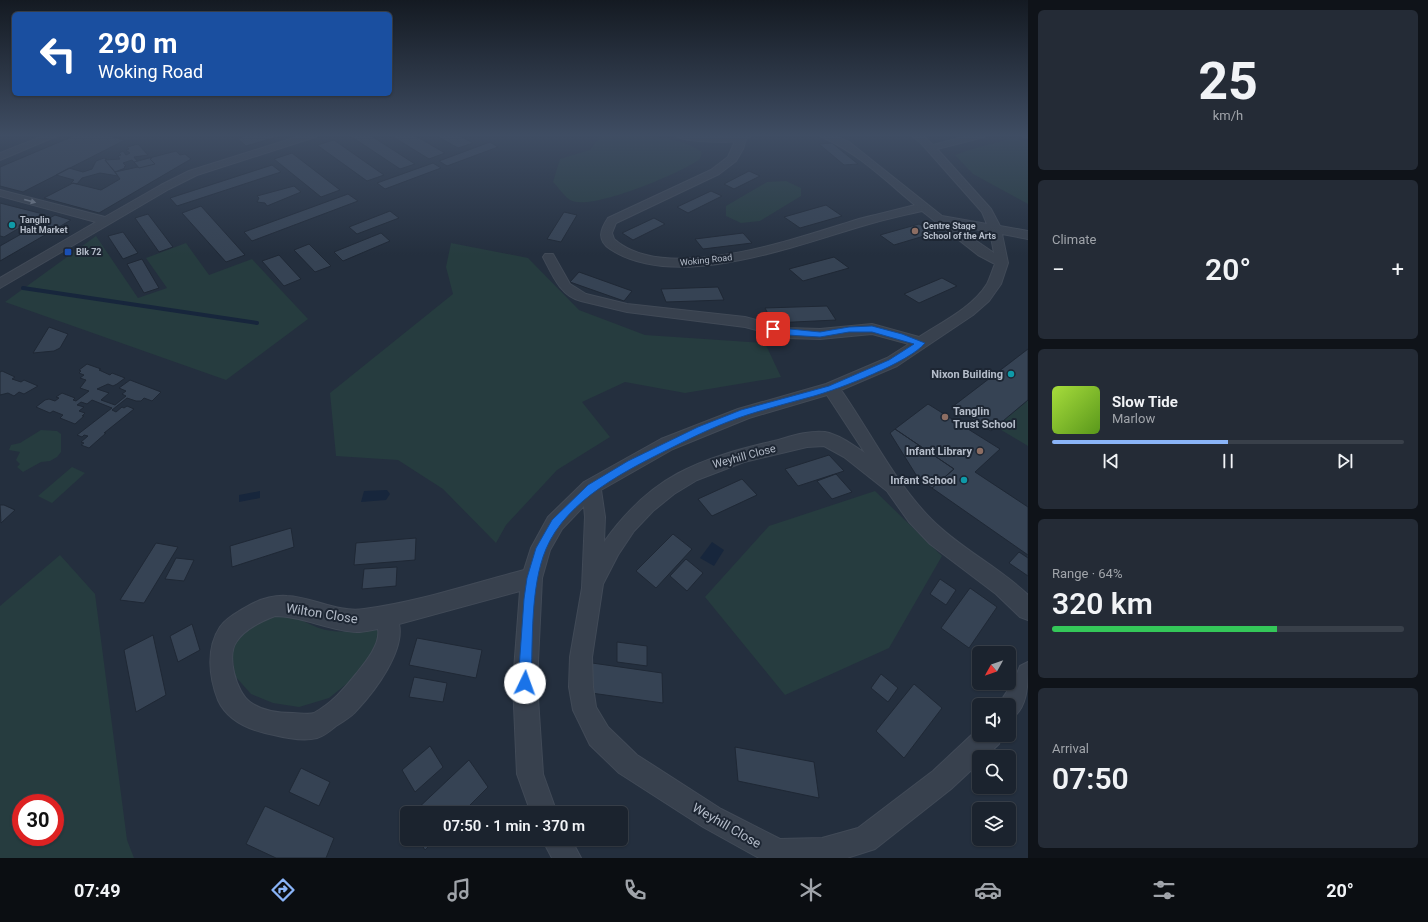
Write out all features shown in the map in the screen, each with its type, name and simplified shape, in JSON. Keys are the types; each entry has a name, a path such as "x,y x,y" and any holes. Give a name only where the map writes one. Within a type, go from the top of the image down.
{"street":[{"path":"0,284 165,187 189,175"},
{"name":"Woking Road","path":"709,175 612,221 606,231 606,238 611,244 626,254 644,260 667,264 697,263 774,248 856,224 924,207"},
{"path":"886,175 982,252 1001,257"},
{"path":"541,806 530,774 525,683 532,578 541,548 555,523 592,488 637,460 702,429 744,413 832,388 892,362 968,312 984,298 994,284 1001,257 996,230 987,211 955,175"},
{"path":"0,193 105,222"},
{"path":"987,211 1028,230"},
{"path":"943,222 1028,235"},
{"path":"996,230 1028,239"},
{"path":"1001,257 1014,245 1028,245"},
{"path":"549,257 565,286 581,297 627,308 738,322 787,332 820,334 849,330 872,329 921,343"},
{"name":"Weyhill Close","path":"832,388 865,439 892,485 924,526 952,552 1019,600 1028,610"},
{"name":"Weyhill Close","path":"592,588 606,553 624,526 648,502 667,487 708,465 760,451 820,439 832,442 846,450 892,485"},
{"name":"Weyhill Close","path":"592,488 595,517 592,588 581,657 581,687 585,710 599,736 628,764 712,818 778,853 822,852 866,839 942,780 983,742"},
{"name":"Wilton Close","path":"387,617 390,633 386,649 348,703 316,726 282,725 259,720 240,710 228,694 222,672 222,651 228,634 242,622 260,611 275,606 288,606 325,616 357,621 387,617 532,578"},
{"path":"1016,698 1022,689 1028,674"},
{"path":"560,846 567,858"}],"green space":[{"path":"555,175 669,175 615,196 596,201 581,202 570,200 553,182"},
{"path":"975,175 1028,175 1028,204"},
{"path":"786,181 801,188 801,196 760,221 741,223 726,216 726,206 767,182"},
{"path":"96,236 138,298 167,288 146,258 186,243 209,275 252,259 308,319 226,380 5,302"},
{"path":"451,243 528,258 579,310 645,335 765,343 781,377 685,393 625,382 582,402 610,437 557,470 506,525 496,543 443,489 398,460 336,456 330,393 453,294 446,267"},
{"path":"1028,397 1028,446 993,425"},
{"path":"41,430 57,431 61,434 61,452 57,457 50,461 41,462 23,472 17,467 20,464 16,460 20,452 9,450 11,445 20,443"},
{"path":"72,467 85,473 52,503 38,496"},
{"path":"875,491 942,556 889,648 785,695 705,597 769,526"},
{"path":"60,555 95,594 127,840 134,858 0,858 0,606"},
{"path":"286,611 303,621 331,631 349,631 385,626 375,650 354,678 329,698 299,707 273,703 251,694 235,676 232,651 238,629"}],"water":[{"path":"387,490 390,494 386,500 361,502 364,491"},
{"path":"260,491 260,498 239,502 239,495"},
{"path":"712,542 724,550 714,566 700,558"}],"building":[{"path":"0,175 56,175 23,192 0,186"},
{"path":"56,175 93,175 82,178 77,184 71,183 74,180"},
{"path":"117,175 164,175 99,213 44,198 73,183 101,190 120,179"},
{"path":"241,175 272,175 177,206 170,198"},
{"path":"294,175 321,175 340,190 321,197"},
{"path":"359,175 384,175 367,181"},
{"path":"399,175 422,175 385,189 377,183"},
{"path":"741,175 760,176 734,189 724,184"},
{"path":"294,186 301,192 267,206 265,203 257,202 259,198 257,196"},
{"path":"711,191 722,196 688,213 677,207"},
{"path":"348,194 358,201 252,241 244,232"},
{"name":"Tanglin Halt Market","path":"0,203 43,214 4,237 0,236"},
{"path":"826,205 842,216 800,228 784,217"},
{"path":"201,206 245,255 226,262 182,213"},
{"path":"390,211 399,218 357,234 349,227"},
{"path":"564,212 577,215 561,242 547,239"},
{"path":"148,214 173,247 159,252 135,218"},
{"path":"55,215 71,220 0,261 0,246"},
{"path":"654,218 665,224 633,240 622,233"},
{"path":"919,224 934,233 894,245 880,235"},
{"path":"123,232 138,253 123,259 108,236"},
{"path":"381,233 390,241 343,261 334,252"},
{"path":"743,233 752,243 703,249 695,239"},
{"path":"309,244 331,266 315,272 294,250"},
{"path":"279,255 301,279 284,286 262,261"},
{"path":"834,257 849,268 803,281 789,269"},
{"path":"142,259 159,288 144,293 127,264"},
{"path":"579,272 632,291 624,301 570,282"},
{"path":"942,278 957,286 919,303 904,294"},
{"path":"718,287 724,300 666,302 661,289"},
{"path":"827,306 836,320 773,323 765,308"},
{"path":"49,327 68,334 60,348 54,351 33,353"},
{"name":"Nixon Building","path":"1028,349 1028,400 991,431 952,407"},
{"path":"87,364 101,369 99,370 110,375 112,373 125,378 113,386 108,384 97,389 109,393 101,400 115,405 126,396 122,394 126,391 119,388 130,380 161,392 152,401 144,398 141,401 136,401 127,398 112,410 116,412 122,407 124,408 127,406 134,409 104,433 106,433 89,448 81,445 84,443 81,442 88,436 84,435 82,437 77,435 112,408 92,400 87,404 81,402 77,405 84,407 79,411 85,413 82,416 84,416 75,424 60,418 63,415 53,411 50,413 36,407 45,400 49,399 55,401 59,398 56,397 62,393 75,398 73,400 76,401 89,391 80,388 86,380 80,378 84,375 79,373 81,371 79,370"},
{"path":"2,371 15,377 12,379 21,382 24,380 38,386 24,394 19,392 14,396 8,393 0,395 0,372"},
{"name":"Infant School","path":"928,404 1000,449 975,472 1028,507 1028,555 932,488 954,469 895,429"},
{"path":"895,429 954,469 932,488 918,478 890,433"},
{"path":"829,455 844,471 798,486 785,469"},
{"path":"836,474 852,492 832,499 817,481"},
{"path":"742,479 757,495 712,516 698,499"},
{"path":"0,505 4,505 15,510 1,523"},
{"path":"291,528 294,547 232,567 230,546"},
{"path":"673,534 692,549 656,588 636,571"},
{"path":"416,538 415,560 354,565 356,543"},
{"path":"156,543 178,547 144,603 120,600"},
{"path":"1019,552 1028,558 1028,576 1009,563"},
{"path":"176,558 194,560 184,581 165,579"},
{"path":"686,559 703,573 687,591 670,576"},
{"path":"397,567 396,586 362,589 364,569"},
{"path":"940,579 956,590 946,605 930,594"},
{"path":"970,588 997,607 969,648 941,628"},
{"path":"192,624 200,650 178,662 170,636"},
{"path":"153,635 166,695 136,712 124,650"},
{"path":"417,638 482,650 476,678 409,665"},
{"path":"617,642 647,646 647,666 617,662"},
{"path":"592,663 662,673 663,703 591,693"},
{"path":"881,674 898,688 888,702 871,688"},
{"path":"414,677 447,683 443,702 409,697"},
{"path":"914,684 942,708 904,758 876,731"},
{"path":"430,746 443,767 415,792 402,770"},
{"path":"735,747 814,762 819,798 738,781"},
{"path":"469,760 488,787 469,806 420,806"},
{"path":"301,768 330,782 319,806 289,792"},
{"path":"265,806 334,838 326,858 276,858 246,844"},
{"path":"422,846 429,846 425,850"}],"waterway":[{"path":"23,288 257,323"}],"place":[{"name":"Tanglin Halt Market","path":"12,225"},
{"name":"Centre Stage School of the Arts","path":"915,231"},
{"name":"Blk 72","path":"68,252"},
{"name":"Nixon Building","path":"1011,374"},
{"name":"Tanglin Trust School","path":"945,417"},
{"name":"Infant Library","path":"980,451"},
{"name":"Infant School","path":"964,480"}],"route":[{"path":"525,683 532,578 541,548 555,523 592,488 631,463 667,444 744,413 832,388 892,362 921,343 872,329 849,330 820,334 787,332 773,329"}]}
